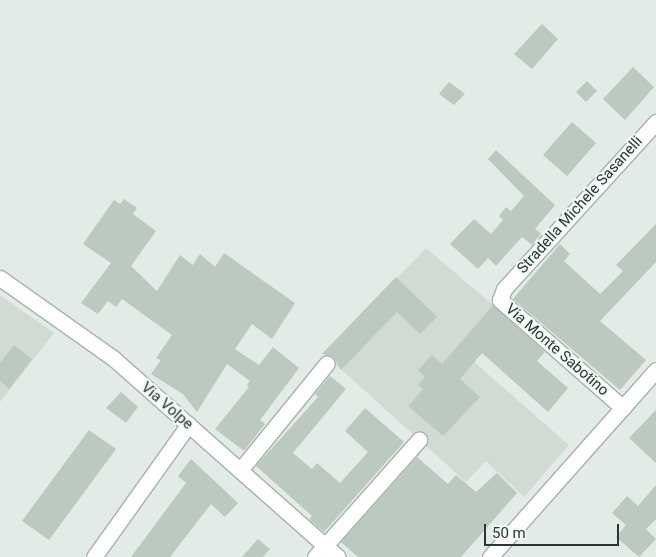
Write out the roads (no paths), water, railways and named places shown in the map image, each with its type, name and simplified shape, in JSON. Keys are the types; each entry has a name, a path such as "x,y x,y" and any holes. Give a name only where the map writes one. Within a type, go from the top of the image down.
{"street":[{"name":"Stradella Michele Sasanelli","path":"504,289 656,122"},
{"name":"Via Volpe","path":"0,278 112,358 241,469 320,552 338,557"},
{"name":"Via Monte Sabotino","path":"504,289 500,300 623,408"},
{"path":"241,469 327,363"},
{"path":"490,557 655,373"},
{"path":"94,557 189,424"},
{"path":"320,552 419,440"}]}
